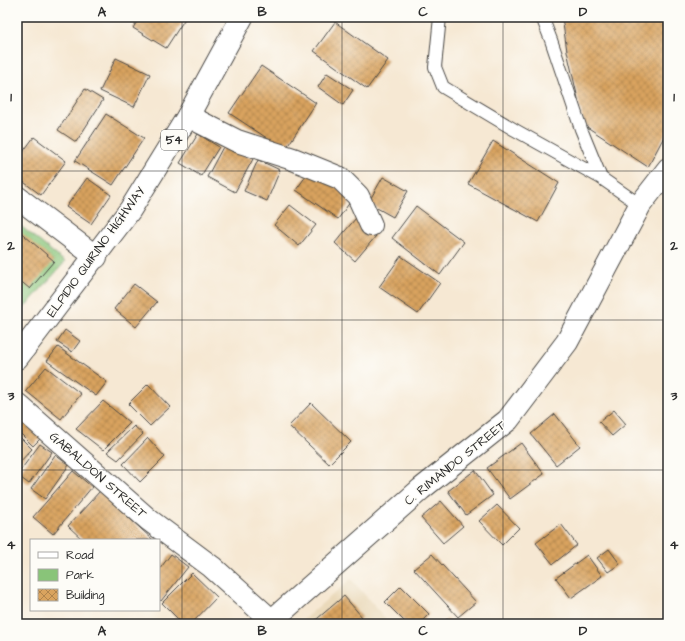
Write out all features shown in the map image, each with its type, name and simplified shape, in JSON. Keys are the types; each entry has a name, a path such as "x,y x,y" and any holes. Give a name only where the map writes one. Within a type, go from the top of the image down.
{"main road":[{"name":"ELPIDIO QUIRINO HIGHWAY","path":"17,358 96,257 130,210 188,116 242,17"},
{"path":"188,116 237,141 293,159 340,178 358,196 371,225"},
{"name":"C. RIMANDO STREET","path":"270,623 421,489 508,420 567,342 640,205 668,169"},
{"path":"17,197 96,257"},
{"name":"GABALDON STREET","path":"17,404 149,520 212,567 270,623"}],"lane":[{"path":"440,17 435,66 443,87 515,130 601,178 640,205"},
{"path":"542,17 581,129 601,178"}],"shaded area":[{"path":"351,579 390,624 298,624"}],"green space":[{"path":"17,223 65,262 17,316"}],"building":[{"path":"140,17 186,17 166,48 133,28"},
{"path":"562,17 668,17 668,129 648,167 584,125 567,51"},
{"path":"335,22 388,60 367,89 314,51"},
{"path":"116,58 150,74 134,107 100,91"},
{"path":"261,66 316,103 285,150 229,113"},
{"path":"327,73 353,90 343,105 318,87"},
{"path":"85,89 103,100 76,142 58,130"},
{"path":"106,114 144,138 113,185 75,161"},
{"path":"198,134 219,147 201,176 180,163"},
{"path":"34,137 66,161 41,195 17,177 17,160"},
{"path":"493,141 559,183 538,222 468,184"},
{"path":"224,145 253,159 235,192 207,177"},
{"path":"258,160 280,170 267,201 244,191"},
{"path":"311,169 353,198 338,219 296,190"},
{"path":"383,177 408,191 393,217 368,203"},
{"path":"87,178 111,195 91,224 66,207"},
{"path":"290,205 316,225 299,246 274,225"},
{"path":"416,206 464,242 440,275 392,238"},
{"path":"356,218 376,236 355,261 335,243"},
{"path":"17,229 54,261 30,289 17,278"},
{"path":"401,256 440,283 418,314 379,287"},
{"path":"134,284 157,302 136,327 114,309"},
{"path":"65,330 80,341 72,352 57,342"},
{"path":"58,347 107,382 96,396 47,361"},
{"path":"46,367 81,394 61,419 26,391"},
{"path":"148,384 170,407 150,426 128,404"},
{"path":"103,401 130,423 103,450 76,429"},
{"path":"311,403 351,442 329,464 289,426"},
{"path":"614,410 626,424 612,436 599,422"},
{"path":"555,414 580,446 556,465 531,434"},
{"path":"23,417 42,437 33,446 17,430 17,423"},
{"path":"134,426 143,434 118,460 107,452"},
{"path":"17,434 32,449 17,465"},
{"path":"148,438 165,457 140,482 123,464"},
{"path":"521,443 544,474 510,499 487,468"},
{"path":"40,444 52,452 29,484 17,475"},
{"path":"55,455 69,465 45,499 31,489"},
{"path":"475,470 493,495 466,515 448,491"},
{"path":"73,471 92,487 53,534 33,517"},
{"path":"100,491 152,539 82,539 68,526"},
{"path":"441,501 463,526 443,543 421,518"},
{"path":"497,505 519,528 502,545 479,521"},
{"path":"561,524 577,545 553,564 536,543"},
{"path":"609,549 620,564 608,572 597,558"},
{"path":"171,554 188,567 161,601 160,600 160,569"},
{"path":"432,554 476,602 458,617 414,569"},
{"path":"587,555 602,576 571,598 556,578"},
{"path":"192,573 217,597 191,624 183,624 162,603"},
{"path":"401,586 429,614 419,624 407,624 385,602"},
{"path":"344,596 362,617 354,624 311,624"},
{"path":"447,619 452,624 442,624"}]}
